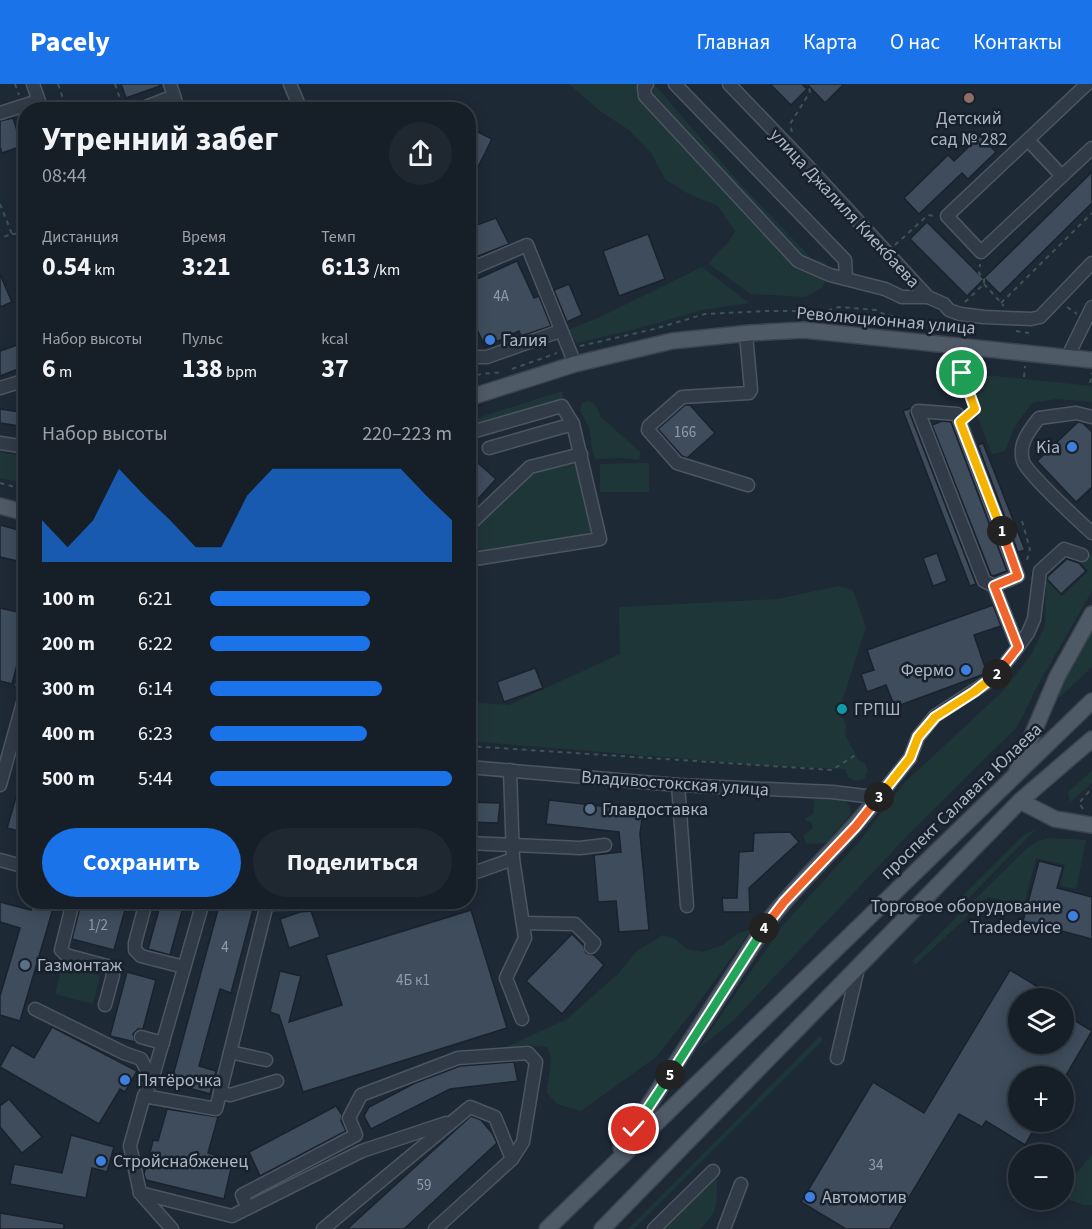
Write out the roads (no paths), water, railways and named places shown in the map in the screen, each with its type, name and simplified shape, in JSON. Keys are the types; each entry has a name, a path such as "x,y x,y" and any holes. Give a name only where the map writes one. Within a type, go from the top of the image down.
{"main road":[{"name":"Революционная улица","path":"476,395 575,364 672,341 804,330 1092,360"},
{"path":"0,506 18,511"},
{"path":"1015,777 1057,677 1092,614"},
{"name":"проспект Салавата Юлаева","path":"547,1229 1092,701"},
{"path":"602,1229 1020,801 1092,740"},
{"path":"1049,778 1092,753"},
{"path":"603,1176 767,923 856,826 881,794"},
{"path":"1020,801 1055,819 1092,825"}],"street":[{"path":"33,84 39,102"},
{"path":"291,84 298,102"},
{"path":"647,84 644,87 645,96 798,261 830,275 885,289 902,297 927,297"},
{"path":"675,84 845,260 846,278"},
{"name":"улица Джалиля Киекбаева","path":"729,84 888,252 927,297 944,304 949,310 984,318 1017,320 1040,317 1092,263"},
{"path":"1087,84 947,216 981,252 1092,148"},
{"path":"152,102 172,90"},
{"path":"0,113 18,109"},
{"path":"1028,140 1062,176"},
{"path":"476,267 527,245 575,364"},
{"path":"1068,356 1092,307"},
{"path":"949,310 950,324"},
{"path":"479,357 487,357 560,331"},
{"path":"746,334 751,390 749,393 682,396 649,426 648,430 677,463 748,485"},
{"path":"0,388 18,382"},
{"path":"476,431 562,406 573,424 600,539 476,559"},
{"path":"994,586 1018,576 957,414 918,411 984,581 994,586 1018,647"},
{"path":"1092,417 1076,413 1039,418 1028,431 1022,447 1023,463 1092,533"},
{"path":"489,448 573,424"},
{"path":"0,443 18,446"},
{"path":"476,518 530,467 581,454"},
{"path":"881,794 910,758 918,737 935,717 995,677 1028,633 1034,619 1040,571 1064,549 1082,555"},
{"path":"0,785 18,721"},
{"name":"Владивостокская улица","path":"476,768 678,785 865,796 881,794"},
{"path":"510,770 513,859 525,938 506,978 522,1019"},
{"path":"678,785 687,906"},
{"path":"849,794 858,803 859,814 856,826"},
{"path":"476,843 580,848 605,845"},
{"path":"476,872 513,859"},
{"path":"0,860 18,865"},
{"path":"71,909 61,950 66,955 112,969 113,975 105,1005"},
{"path":"144,909 135,950 141,956 184,967"},
{"path":"172,1229 140,1193 130,1146 144,1096 152,1080 201,909"},
{"path":"144,1096 216,1109 266,909"},
{"path":"523,923 575,924 594,944 591,947"},
{"path":"837,1058 858,969"},
{"path":"35,1009 124,1053 141,1059 152,1080"},
{"path":"141,1037 163,1043"},
{"path":"230,1052 266,1060"},
{"path":"248,1208 242,1195 356,1135 349,1118 362,1095 458,1058 528,1053 536,1062 523,1142 512,1159 435,1229"},
{"path":"220,1092 230,1095 277,1081"},
{"path":"323,1229 470,1107 495,1117 512,1159"},
{"path":"140,1193 232,1216 362,1151 455,1120"},
{"path":"654,1229 713,1171"},
{"path":"724,1229 741,1184"}],"place":[{"name":"Детский сад № 282","path":"969,98"},
{"name":"Галия","path":"490,340"},
{"name":"Kia","path":"1072,447"},
{"name":"Фермо","path":"966,670"},
{"name":"ГРПШ","path":"842,709"},
{"name":"Главдоставка","path":"590,809"},
{"name":"Торговое оборудование Tradedevice","path":"1073,916"},
{"name":"Газмонтаж","path":"25,965"},
{"name":"Пятёрочка","path":"125,1080"},
{"name":"Стройснабженец","path":"101,1161"},
{"name":"Автомотив","path":"810,1197"}]}
